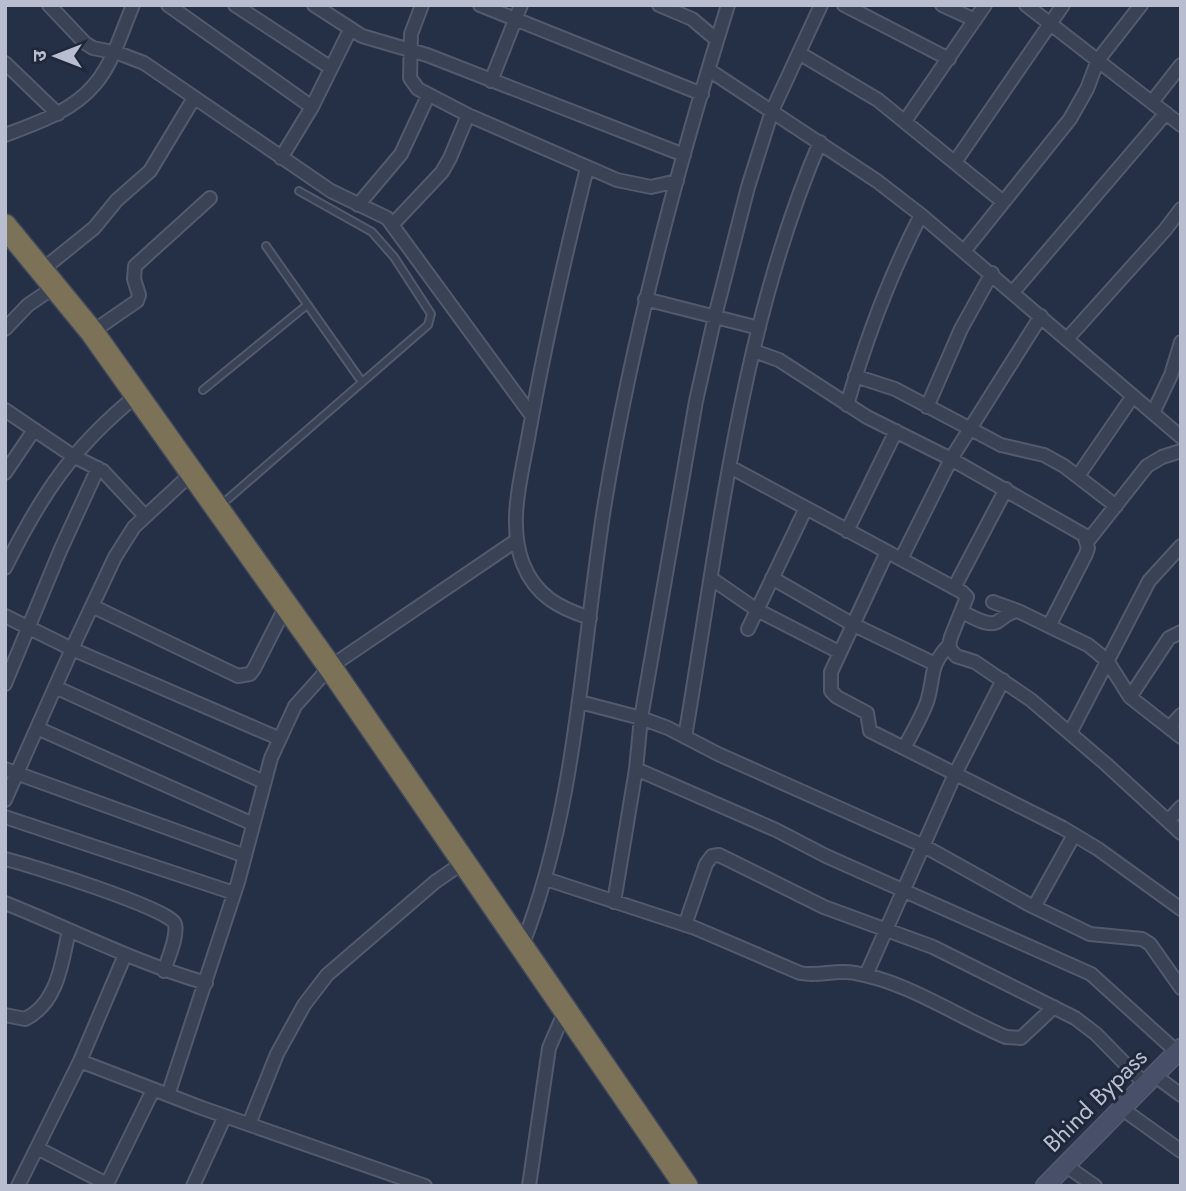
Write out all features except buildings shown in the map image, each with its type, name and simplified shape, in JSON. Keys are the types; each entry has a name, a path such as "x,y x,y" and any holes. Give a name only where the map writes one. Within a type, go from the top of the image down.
{"highway":[{"path":"5,226 92,332 330,667 686,1186"}],"street":[{"path":"5,135 58,114 84,96 96,83 113,53 134,5"},
{"path":"168,5 312,107"},
{"path":"235,5 331,68"},
{"path":"314,5 350,30 410,50 684,155"},
{"path":"422,5 414,24 410,78 418,89 428,96 617,180 651,187 677,181"},
{"path":"480,5 702,94"},
{"path":"491,81 521,5"},
{"path":"659,5 692,19 718,40"},
{"path":"522,946 546,879 567,784 612,463 645,299 729,5"},
{"path":"614,902 636,769 641,718 696,401 715,316 751,175 772,111 821,5"},
{"path":"844,5 948,59"},
{"path":"942,5 975,20"},
{"path":"905,121 985,5"},
{"path":"1026,5 1181,125"},
{"path":"955,162 1063,5"},
{"path":"965,250 1070,119 1087,89 1098,60 1141,5"},
{"path":"50,6 85,43 100,51 131,57 144,63 331,191 379,214 393,224 532,416"},
{"path":"281,158 312,107 350,30"},
{"path":"799,53 878,100 1002,201"},
{"path":"5,63 58,114"},
{"path":"1152,102 1181,65"},
{"path":"709,70 820,142 921,215 1181,437"},
{"path":"358,205 401,154 428,96"},
{"path":"5,329 117,200 150,171 194,98"},
{"path":"1013,292 1166,113"},
{"path":"393,224 442,172 468,114"},
{"path":"685,737 730,467 759,328 786,229 820,142"},
{"path":"587,167 554,301 532,416 518,499 517,540 527,573 542,594 562,609 590,618"},
{"path":"92,332 136,301 139,295 134,279 135,266 210,198"},
{"path":"1068,339 1176,226 1181,209"},
{"path":"847,405 855,376 897,264 921,215"},
{"path":"927,407 961,329 992,273"},
{"path":"645,299 759,328"},
{"path":"901,559 951,459 1041,316"},
{"path":"1153,413 1171,375 1180,344"},
{"path":"754,351 779,360 847,405 1006,489 1077,531 1087,542"},
{"path":"855,376 895,389 1008,448 1044,455 1078,476 1116,506"},
{"path":"5,568 44,496 74,456 99,427 136,396"},
{"path":"1078,476 1133,396"},
{"path":"5,410 74,456 98,468 113,480 145,516"},
{"path":"5,473 34,430"},
{"path":"847,531 896,431"},
{"path":"1049,626 1086,554 1087,542 1147,466 1162,457 1181,451"},
{"path":"730,467 967,597 949,645 935,664 926,702 904,748"},
{"path":"5,684 98,468"},
{"path":"5,800 11,771 37,728 126,538 145,516 191,474"},
{"path":"954,588 1006,489"},
{"path":"748,629 806,508"},
{"path":"168,1095 234,893 278,738 295,706 330,667 517,540"},
{"path":"1070,733 1149,581 1181,546"},
{"path":"887,552 839,652 831,672 831,691 867,713 870,731 1074,835 1181,909"},
{"path":"772,578 852,624 935,664"},
{"path":"712,579 757,610 839,652"},
{"path":"993,602 1018,611 1088,645 1108,662 1130,697 1181,737"},
{"path":"92,606 238,676 250,674 254,669 286,606"},
{"path":"962,612 990,623 1018,611"},
{"path":"5,616 72,649 278,738"},
{"path":"1130,697 1169,638 1181,632"},
{"path":"949,645 956,656 975,662 1003,680 1070,733 1181,833"},
{"path":"866,975 955,774 1003,680"},
{"path":"55,687 264,782"},
{"path":"580,702 641,718 685,737 924,846 1034,907 1090,934 1142,939 1150,944 1181,988"},
{"path":"1170,727 1181,715"},
{"path":"37,728 253,824"},
{"path":"636,769 1091,974 1179,1050"},
{"path":"11,771 245,856"},
{"path":"1168,821 1181,807"},
{"path":"5,817 234,893"},
{"path":"1034,907 1074,835"},
{"path":"685,925 706,864 712,856 719,855 824,907 933,947 1054,1007 1075,1018 1150,1079 1181,1096"},
{"path":"5,859 113,894 172,918 175,924 174,936 164,971"},
{"path":"249,1125 277,1054 304,1005 321,982 435,882 464,862"},
{"path":"546,879 685,925 800,974 843,971 866,975 1014,1039 1025,1035 1054,1007"},
{"path":"5,904 125,956 206,983"},
{"path":"5,1015 25,1019 42,1007 57,979 69,930"},
{"path":"19,1186 80,1061 125,956"},
{"path":"541,1186 530,1180 549,1048 565,1011"},
{"name":"Bhind Bypass","path":"1045,1186 1179,1050"},
{"path":"80,1061 249,1125 425,1186"},
{"path":"37,1148 107,1185 153,1090"},
{"path":"1121,1108 1181,1151"},
{"path":"193,1186 225,1116"},
{"path":"1065,1165 1095,1186"}],"lane":[{"path":"217,508 428,325 431,314 394,257 372,232 299,191"},
{"path":"266,246 362,382"},
{"path":"203,390 307,304"}]}
